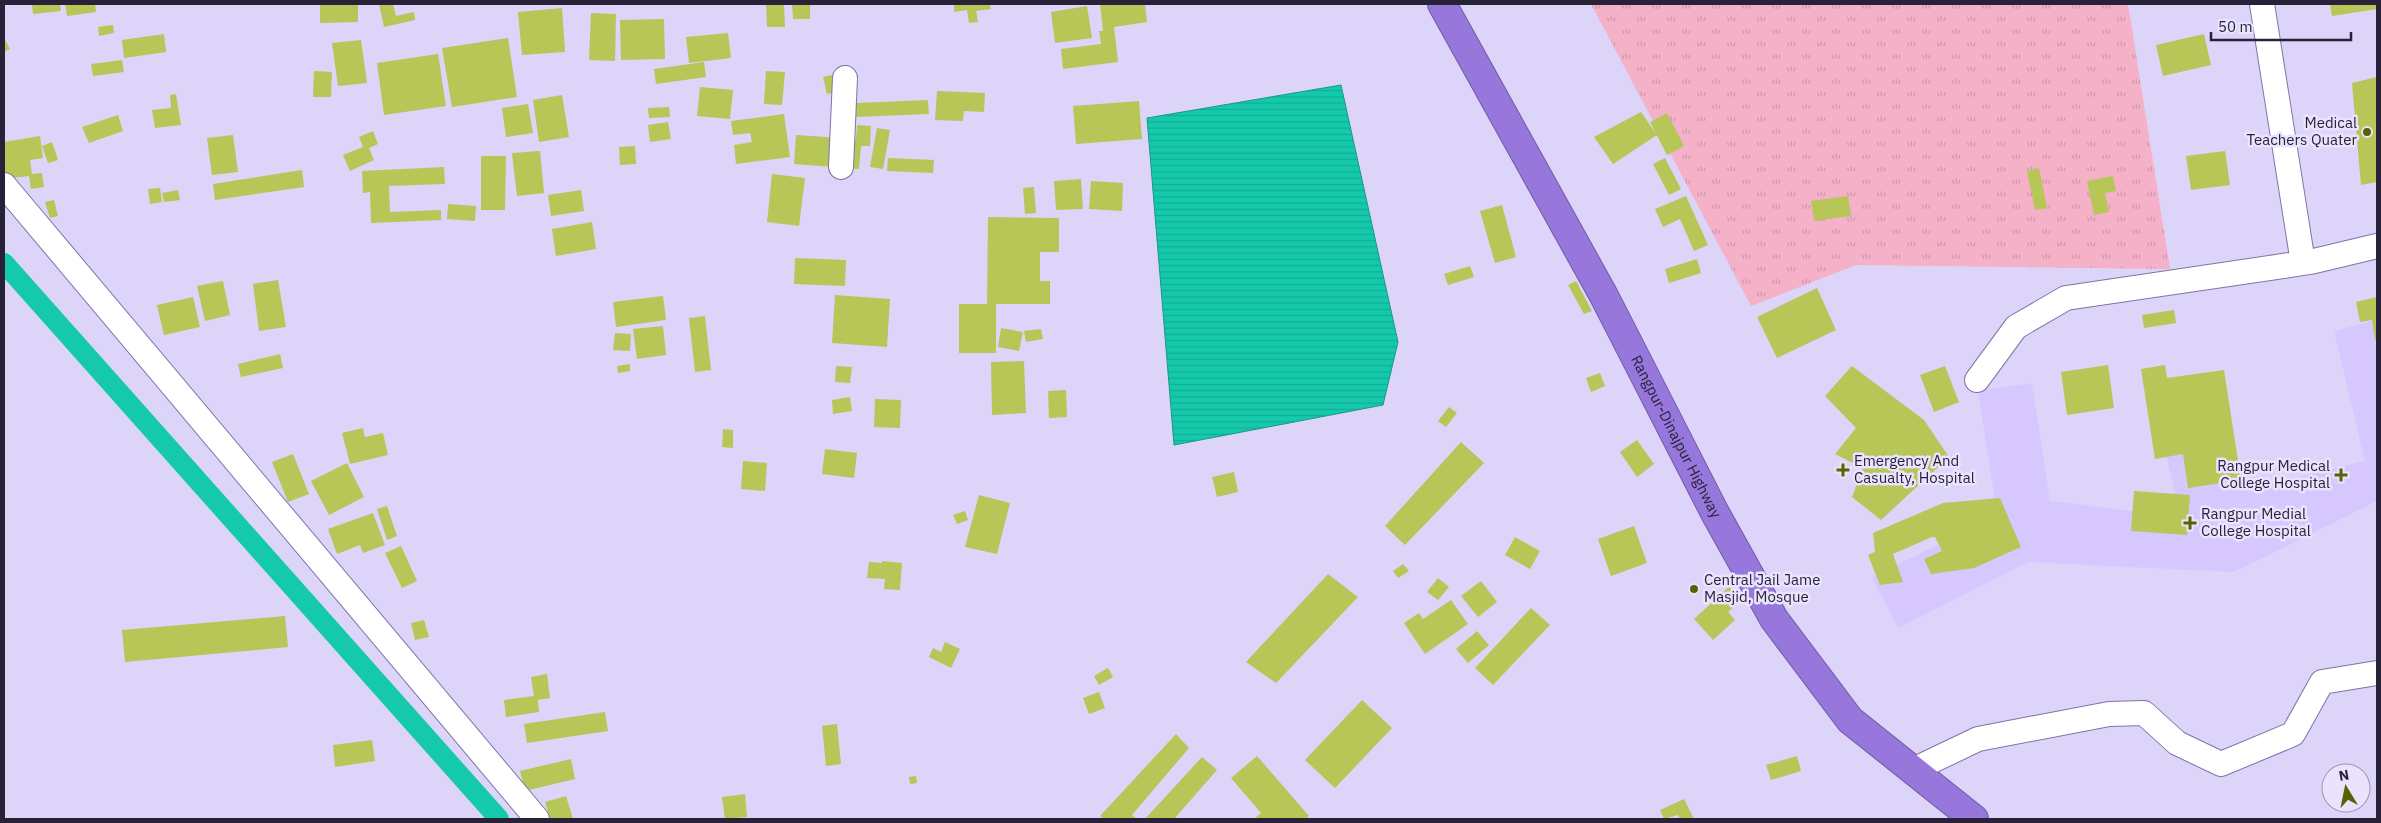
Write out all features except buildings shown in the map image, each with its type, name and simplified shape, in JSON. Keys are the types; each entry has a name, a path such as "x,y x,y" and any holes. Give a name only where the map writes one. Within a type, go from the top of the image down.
{"highway":[{"name":"Rangpur-Dinajpur Highway","path":"1442,4 1604,296 1715,513 1774,620 1850,720 1974,819"}],"street":[{"path":"2262,4 2303,263"},
{"path":"841,167 845,78"},
{"path":"4,185 538,819"},
{"path":"1977,380 2016,327 2066,298 2303,263 2377,246"},
{"path":"1913,770 1978,738 2109,714 2144,712 2177,743 2221,764 2293,734 2322,682 2377,673"}],"shaded area":[{"path":"1341,85 1398,342 1383,405 1174,445 1147,118"},
{"name":"Rangpur Medical College Hospital","path":"2377,320 2377,501 2234,572 2029,562 1898,628 1872,578 1997,514 1978,391 2032,383 2050,501 2181,517 2152,396 2219,381 2245,490 2365,461 2334,331"}],"green space":[{"path":"1591,4 2128,4 2170,269 1856,265 1751,306"}],"waterway":[{"path":"4,263 499,819"}],"place":[{"name":"Medical Teachers Quater","path":"2367,132"},
{"name":"Emergency And Casualty, Hospital","path":"1843,470"},
{"name":"Rangpur Medical College Hospital","path":"2341,475"},
{"name":"Rangpur Medial College Hospital","path":"2190,523"},
{"name":"Central Jail Jame Masjid, Mosque","path":"1694,589"}]}
